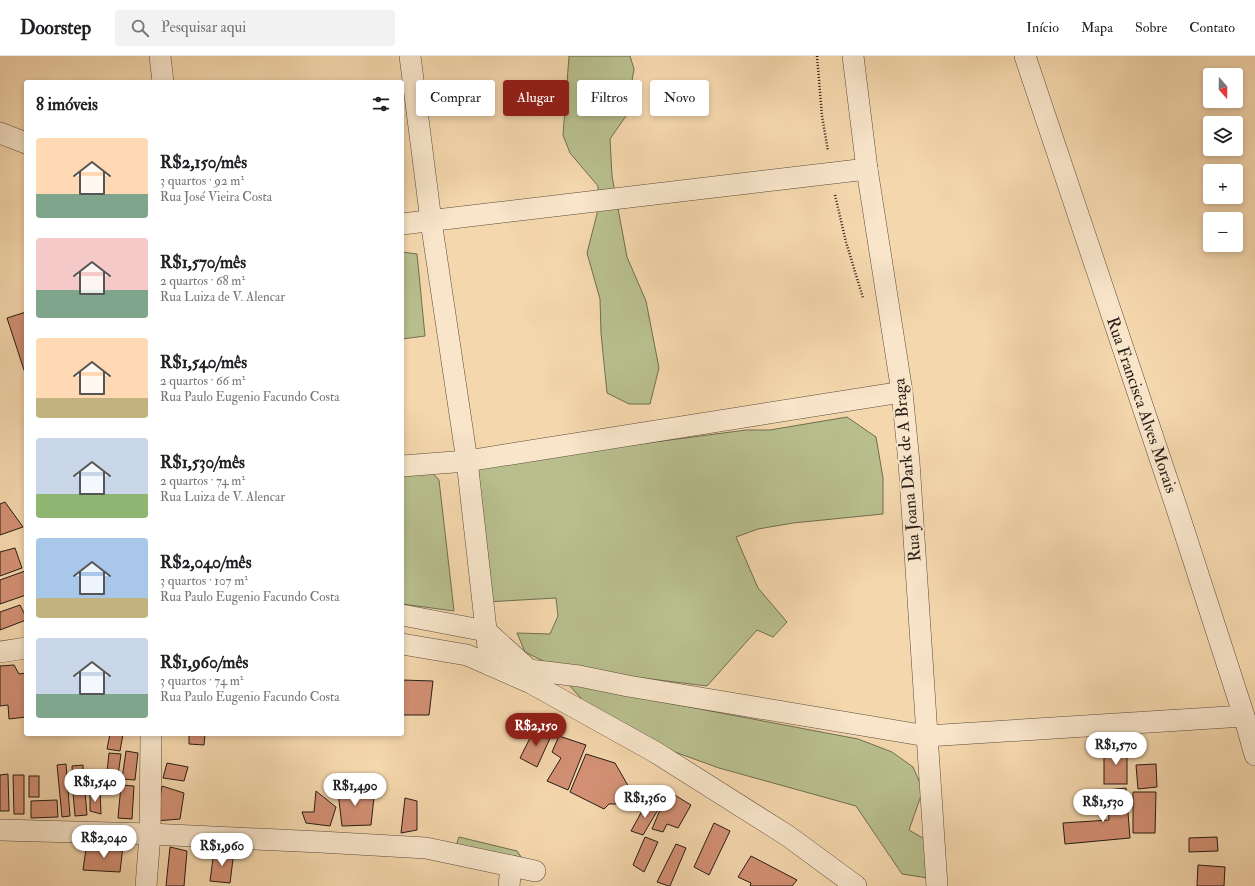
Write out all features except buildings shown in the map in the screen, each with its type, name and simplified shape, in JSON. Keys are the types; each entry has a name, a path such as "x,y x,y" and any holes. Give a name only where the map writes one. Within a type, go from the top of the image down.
{"street":[{"path":"160,56 162,80"},
{"path":"410,56 431,221 467,461 490,665"},
{"name":"Rua Joana Dark de A Braga","path":"853,56 867,169 902,392 910,470 937,886"},
{"name":"Rua Francisca Alves Morais","path":"1025,56 1178,514 1255,754"},
{"path":"0,133 24,142"},
{"path":"404,224 867,169"},
{"path":"404,466 467,461 902,392"},
{"path":"404,614 486,631 529,670 579,676 628,686 927,736 1244,716"},
{"path":"404,644 467,655 531,683 655,752 788,836 856,886"},
{"path":"0,652 24,648"},
{"path":"146,886 150,834 151,736"},
{"path":"0,830 150,834 314,841 426,848 535,870"},
{"path":"509,886 512,866"}],"path":[{"path":"817,56 822,116 836,205 864,303"}],"green space":[{"path":"569,56 630,56 634,69 632,80 577,80 577,116 626,116 610,139 612,176 627,257 646,301 659,368 650,404 629,404 607,393 601,333 600,299 587,253 597,214 598,186 570,153 563,135 564,116 569,116 569,80 567,80"},
{"path":"404,252 417,254 425,336 404,339"},
{"path":"847,417 876,437 883,478 883,514 793,523 758,529 736,537 758,588 787,622 773,637 757,630 707,686 555,667 525,652 517,633 550,634 558,616 556,598 486,602 472,466 746,430 770,430"},
{"path":"428,468 439,480 454,611 404,604 404,471"},
{"path":"568,684 858,739 892,752 913,767 923,790 909,830 928,841 928,878 902,874 856,806 719,768 650,743 589,707"},
{"path":"459,837 517,851 524,861 456,846"}]}
